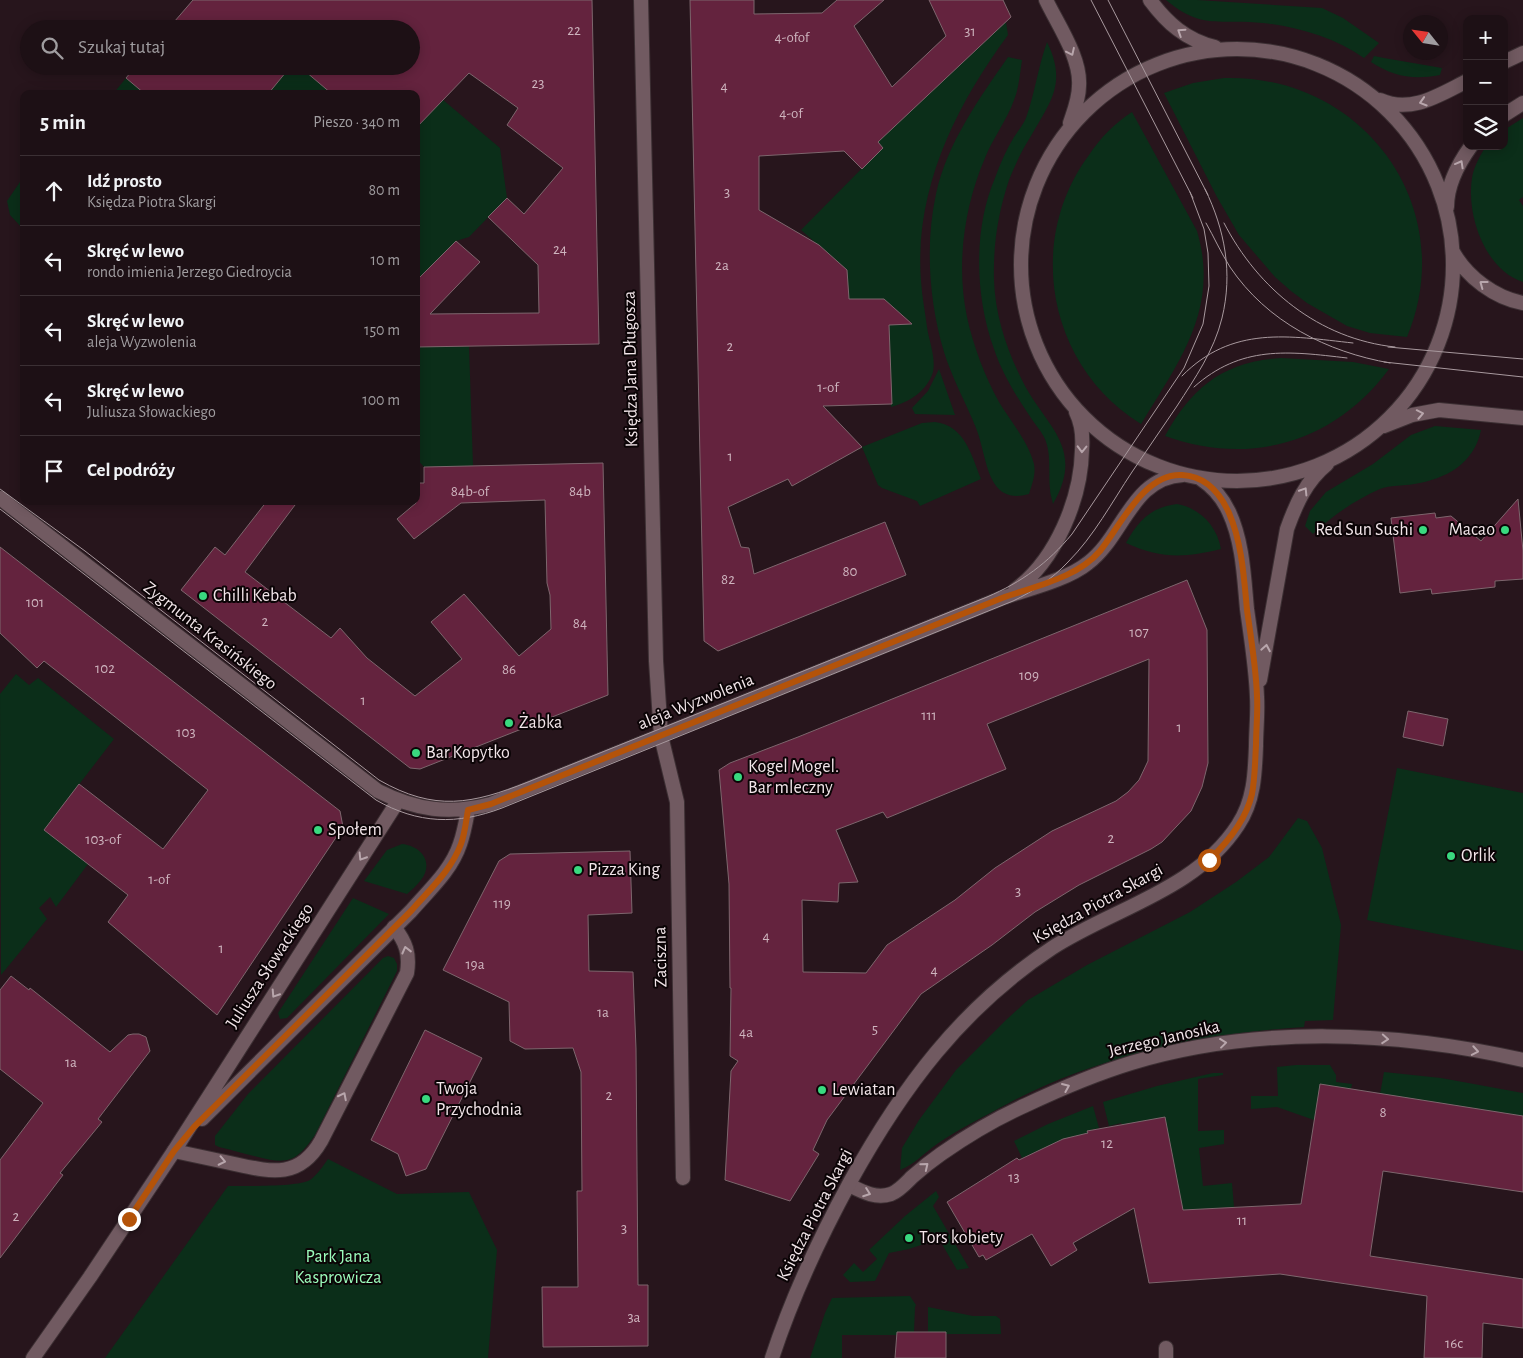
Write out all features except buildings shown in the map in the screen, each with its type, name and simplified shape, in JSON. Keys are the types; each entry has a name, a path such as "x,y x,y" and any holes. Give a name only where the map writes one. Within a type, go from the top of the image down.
{"street":[{"name":"Księdza Jana Długosza","path":"640,0 656,642 661,736"},
{"path":"1046,0 1075,59 1079,79 1078,94 1075,110 1064,135 1046,164 1032,196 1024,228 1020,262 1022,296 1030,329 1047,368 1070,403 1094,428 1121,448 1151,464 1183,475 1200,478 1234,482 1267,479 1300,472 1332,459 1361,442 1375,431 1410,395 1435,350 1450,302 1453,268 1447,197 1457,168 1468,150"},
{"path":"1150,0 1166,20 1181,32 1198,42 1223,49"},
{"path":"1064,135 1099,98 1131,76 1173,58 1206,50 1265,50 1307,60 1338,73 1388,103 1411,105 1428,100 1463,83"},
{"path":"1508,60 1523,53"},
{"path":"1367,91 1392,114 1414,140 1434,177 1444,201 1448,217"},
{"path":"1508,112 1523,103"},
{"path":"1452,250 1464,267 1484,285 1501,296 1523,302"},
{"name":"aleja Wyzwolenia","path":"1002,598 1018,588 1034,572 1055,543 1072,508 1079,483 1082,444 1080,422 1070,403"},
{"path":"1375,431 1412,415 1439,410 1523,418"},
{"name":"Księdza Piotra Skargi","path":"1257,696 1287,529 1292,513 1304,490 1332,459"},
{"name":"aleja Wyzwolenia","path":"398,801 434,810 468,810 491,804 1002,598 1073,573 1089,563 1134,503 1152,484 1170,475 1183,475"},
{"name":"Księdza Piotra Skargi","path":"772,1358 810,1262 849,1184 874,1140 907,1089 941,1046 993,993 1028,965 1064,940 1183,878 1204,865 1225,845 1240,822 1251,796 1255,766 1257,696 1242,561 1234,525 1228,511 1216,492 1200,478"},
{"name":"Zygmunta Krasińskiego","path":"0,498 349,769 378,791 398,801"},
{"name":"Zaciszna","path":"661,736 677,802 683,1178"},
{"name":"Juliusza Słowackiego","path":"33,1358 86,1284 174,1151 398,801"},
{"name":"Juliusza Słowackiego","path":"174,1151 228,1092 394,927 449,867 461,844 468,810"},
{"path":"174,1151 275,1171 294,1168 311,1156 321,1141 407,973 408,958 406,946 394,927"},
{"name":"Jerzego Janosika","path":"849,1184 878,1196 893,1193 941,1154 982,1128 1025,1105 1074,1084 1132,1063 1209,1045 1257,1040 1337,1036 1427,1044 1523,1060"}],"green space":[{"path":"1166,0 1197,0 1322,8 1343,18 1379,43 1364,58 1316,34 1290,27 1263,23 1202,20 1179,10"},
{"path":"1006,22 1008,35 971,91 955,120 931,182 924,214 921,247 921,281 933,355 933,372 927,385 917,395 891,407 887,325 912,323 884,299 849,299 847,270 801,230 882,148 878,142"},
{"path":"1047,42 1056,69 1054,91 1009,180 997,230 994,280 999,319 1012,358 1032,398 1059,438 1064,452 1065,467 1062,484 1053,504 1046,443 1014,391 997,358 983,308 979,263 983,219 988,198 1006,152 1026,118"},
{"path":"1374,56 1442,68 1440,75 1404,76 1388,71 1371,62"},
{"path":"1008,57 1022,60 1016,95 985,158 972,196 964,236 962,277 967,317 980,361 999,402 1023,440 1034,464 1034,476 1029,494 1015,496 1004,493 996,486 991,477 976,428 947,362 935,313 930,273 930,233 941,175 965,122"},
{"path":"263,75 310,75 327,90 271,90 275,85"},
{"path":"126,78 140,90 116,90"},
{"path":"1224,78 1274,83 1319,98 1357,124 1388,157 1409,197 1421,241 1420,288 1407,337 1370,333 1347,326 1307,303 1275,277 1239,235 1217,197 1164,93 1193,83"},
{"path":"442,99 500,148 507,198 469,237 456,241 420,277 420,124"},
{"path":"1132,112 1197,231 1203,259 1203,285 1199,310 1192,333 1169,378 1141,424 1109,400 1085,370 1067,337 1056,300 1053,263 1057,225 1069,189 1098,143 1114,126"},
{"path":"1523,118 1523,197 1519,200 1523,206 1523,282 1510,276 1498,266 1489,254 1475,224 1472,208 1472,178 1479,157 1483,150 1508,150 1508,127"},
{"path":"20,182 20,226 10,215 7,201"},
{"path":"420,330 469,346 473,466 424,467 420,462"},
{"path":"1281,358 1353,362 1389,369 1367,394 1343,415 1317,430 1289,442 1259,448 1229,449 1197,445 1165,436 1186,404 1211,380 1242,365 1260,360"},
{"path":"939,369 955,415 915,414 912,408 928,391"},
{"path":"935,422 953,429 960,435 970,451 981,479 920,506 917,501 878,485 862,447 922,423"},
{"path":"1435,426 1481,430 1472,452 1457,468 1426,482 1380,489 1344,509 1313,534 1305,526 1310,511 1326,492 1373,464 1411,435"},
{"path":"1177,504 1193,509 1206,519 1216,533 1221,549 1195,554 1173,555 1150,552 1126,543 1135,528 1146,516 1160,508"},
{"path":"16,674 29,685 38,678 114,739 44,830 88,864 56,907 50,897 39,908 47,919 1,975 0,694"},
{"name":"Orlik","path":"1397,768 1523,793 1523,951 1367,920"},
{"path":"1298,818 1307,821 1322,848 1341,925 1333,1020 1305,1021 1304,1027 1266,1030 1190,1041 1116,1059 1044,1086 1009,1103 946,1138 900,1170 902,1148 919,1120 956,1070 1028,1000 1087,965 1190,912 1236,882 1269,857"},
{"path":"402,844 415,848 424,856 426,862 425,874 413,889 407,894 364,881 387,850"},
{"path":"353,898 389,914 287,1018 280,1019 278,1013"},
{"path":"388,956 394,958 397,964 397,971 315,1135 303,1151 291,1159 277,1161 215,1145 215,1136 248,1094 383,958"},
{"path":"1330,1065 1336,1075 1336,1082 1352,1084 1351,1089 1314,1120 1277,1107 1251,1109 1251,1096 1278,1096 1277,1067"},
{"path":"1384,1072 1441,1078 1523,1093 1523,1116 1380,1094"},
{"path":"1213,1073 1223,1073 1223,1075 1198,1079 1198,1131 1224,1130 1224,1144 1199,1148 1203,1186 1232,1183 1234,1207 1183,1210 1121,1123 1109,1126 1103,1102 1157,1086"},
{"path":"1093,1106 1099,1128 1087,1131 1088,1133 1063,1139 1022,1158 1014,1141 1048,1124"},
{"name":"Park Jana Kasprowicza","path":"328,1159 397,1194 469,1192 497,1250 488,1358 105,1358 228,1186 270,1186 304,1182 315,1176"},
{"path":"936,1191 939,1197 933,1206 969,1268 957,1270 939,1239 909,1249 889,1253 875,1281 850,1282 843,1275 854,1263 863,1272 877,1259 869,1250 905,1216"},
{"path":"910,1296 916,1305 914,1332 897,1332 897,1335 842,1335 842,1358 810,1358 832,1298"},
{"path":"928,1307 973,1316 996,1316 1000,1319 1001,1334 946,1334 946,1332 928,1332"}],"tram line":[{"path":"1091,0 1193,198"},
{"path":"1108,0 1208,195"},
{"path":"0,509 376,800 407,814 422,818 453,819 485,814 1013,601 1035,589 1056,574 1077,552 1094,530 1177,406 1203,364 1219,330 1225,301 1227,268 1218,220 1205,189"},
{"path":"22,505 85,551 379,780 418,797 436,800 454,801 471,799 508,790 987,597 1012,585 1044,563 1072,534 1184,368 1203,324 1209,286 1208,253 1204,229 1190,192"},
{"path":"1206,223 1230,267 1262,304 1280,319 1300,332 1321,342 1344,351 1390,363"},
{"path":"1224,223 1254,269 1294,307 1316,322 1341,334 1367,342 1395,347"},
{"path":"1182,376 1201,360 1221,348 1241,341 1284,337 1353,343"},
{"path":"1388,347 1523,359"},
{"path":"1194,387 1212,373 1229,364 1266,354 1285,353 1347,358"},
{"path":"1384,362 1523,377"},
{"path":"0,489 20,504"}],"place":[{"name":"Red Sun Sushi","path":"1423,530"},
{"name":"Macao","path":"1505,530"},
{"name":"Chilli Kebab","path":"203,596"},
{"name":"Żabka","path":"509,723"},
{"name":"Bar Kopytko","path":"416,753"},
{"name":"Kogel Mogel. Bar mleczny","path":"738,777"},
{"name":"Społem","path":"318,830"},
{"name":"Orlik","path":"1451,856"},
{"name":"Pizza King","path":"578,870"},
{"name":"Lewiatan","path":"822,1090"},
{"name":"Twoja Przychodnia","path":"426,1099"},
{"name":"Tors kobiety","path":"909,1238"}],"route":[{"path":"129,1219 174,1151 194,1127 411,911 443,875 461,844 468,810 491,804 566,775 1002,598 1073,573 1089,563 1134,503 1152,484 1170,475 1183,475 1204,480 1216,492 1234,525 1242,561 1257,696 1255,766 1251,796 1247,809 1225,845 1209,860"}]}
